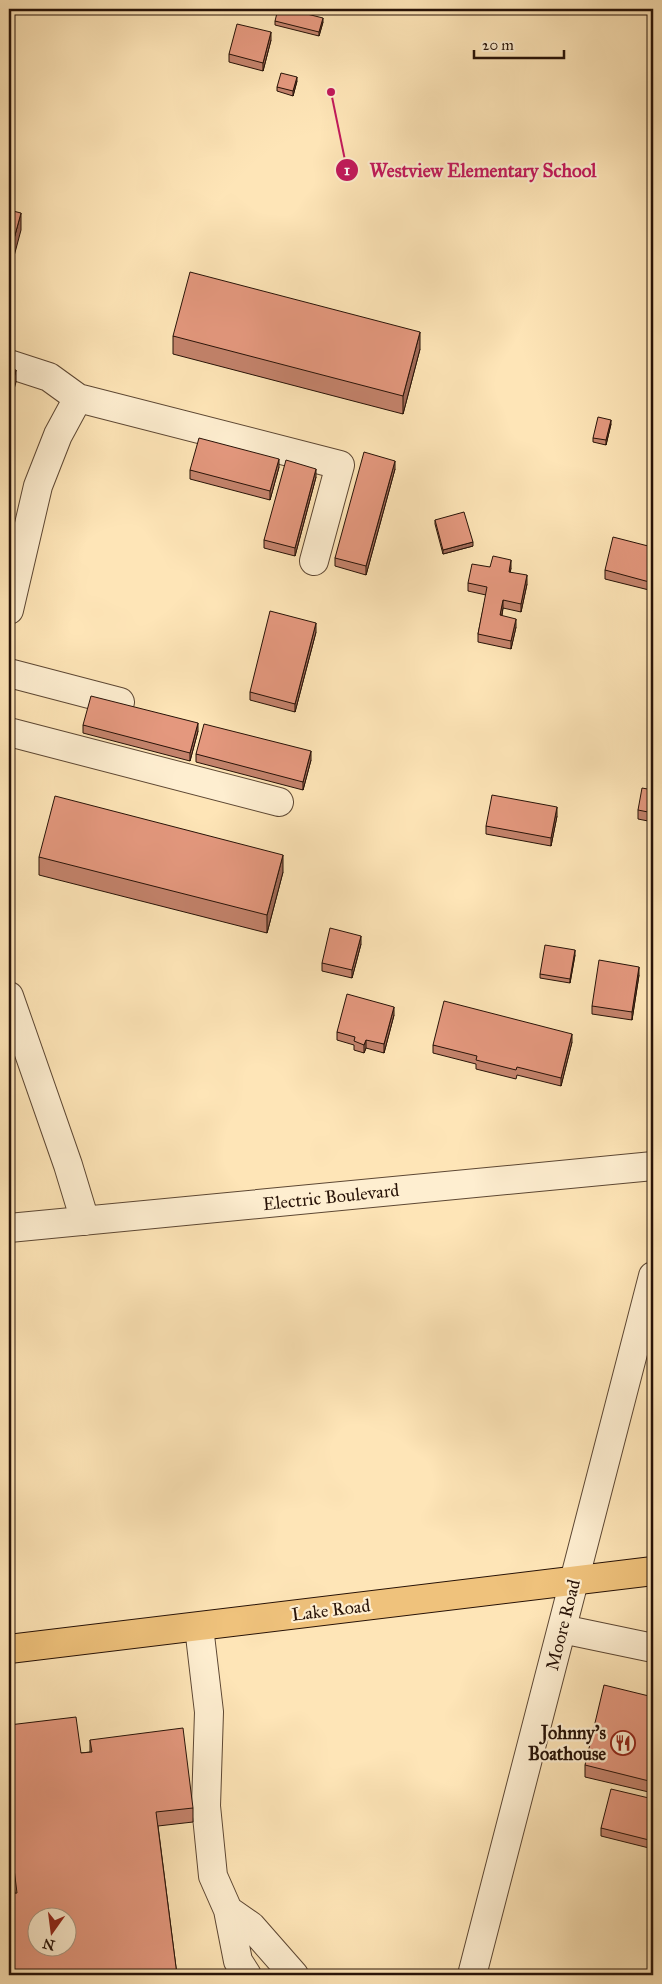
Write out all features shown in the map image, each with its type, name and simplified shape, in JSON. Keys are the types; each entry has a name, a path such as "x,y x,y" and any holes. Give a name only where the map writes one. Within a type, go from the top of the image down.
{"main road":[{"name":"Lake Road","path":"9,1649 653,1571"}],"street":[{"path":"9,364 49,377 78,398 340,465 314,561"},
{"path":"9,610 38,486 58,435 78,398"},
{"path":"9,673 120,702"},
{"path":"9,732 279,802"},
{"path":"9,996 68,1165 85,1221"},
{"name":"Electric Boulevard","path":"9,1228 653,1166"},
{"name":"Moore Road","path":"472,1975 653,1276"},
{"path":"199,1627 209,1712 206,1806 213,1876 228,1910 238,1961 246,1975"},
{"path":"562,1628 653,1648"},
{"path":"228,1910 251,1926 294,1975"}],"building":[{"path":"278,9 287,9 323,18 319,32 275,21"},
{"path":"237,24 271,32 263,63 229,54"},
{"path":"281,73 297,77 293,91 277,87"},
{"path":"9,210 21,213 9,257"},
{"path":"190,272 420,332 403,396 173,336"},
{"path":"9,368 16,370 9,397"},
{"path":"598,417 611,420 606,440 593,438"},
{"path":"199,438 279,459 270,491 190,470"},
{"path":"364,452 395,461 366,566 335,558"},
{"path":"286,460 316,469 295,548 264,540"},
{"path":"464,512 473,542 443,550 435,520"},
{"path":"613,537 652,547 653,543 653,583 605,570"},
{"path":"493,556 511,560 509,572 527,575 521,604 503,600 500,615 516,619 511,641 478,634 487,587 468,583 472,564 490,567"},
{"path":"270,611 316,623 295,704 250,692"},
{"path":"91,696 198,723 190,753 83,725"},
{"path":"204,724 311,751 303,782 196,754"},
{"path":"642,788 653,790 653,813 638,810"},
{"path":"492,795 557,807 551,838 486,826"},
{"path":"55,796 283,855 267,915 39,857"},
{"path":"330,928 361,936 352,970 322,963"},
{"path":"545,945 575,950 570,979 540,974"},
{"path":"599,960 639,967 632,1012 592,1006"},
{"path":"347,994 394,1007 384,1044 366,1040 364,1045 354,1041 355,1037 337,1032"},
{"path":"444,1001 572,1034 561,1078 517,1067 516,1070 476,1060 477,1056 433,1045"},
{"name":"Johnny's Boathouse","path":"604,1685 653,1697 653,1782 585,1765"},
{"path":"76,1717 81,1753 92,1752 90,1740 183,1728 193,1808 156,1812 177,1975 9,1975 9,1894 17,1893 9,1836 9,1725"},
{"path":"611,1789 653,1799 653,1841 601,1828"}],"place":[{"name":"Westview Elementary School","path":"331,92"},
{"name":"Johnny's Boathouse","path":"623,1743"}]}
